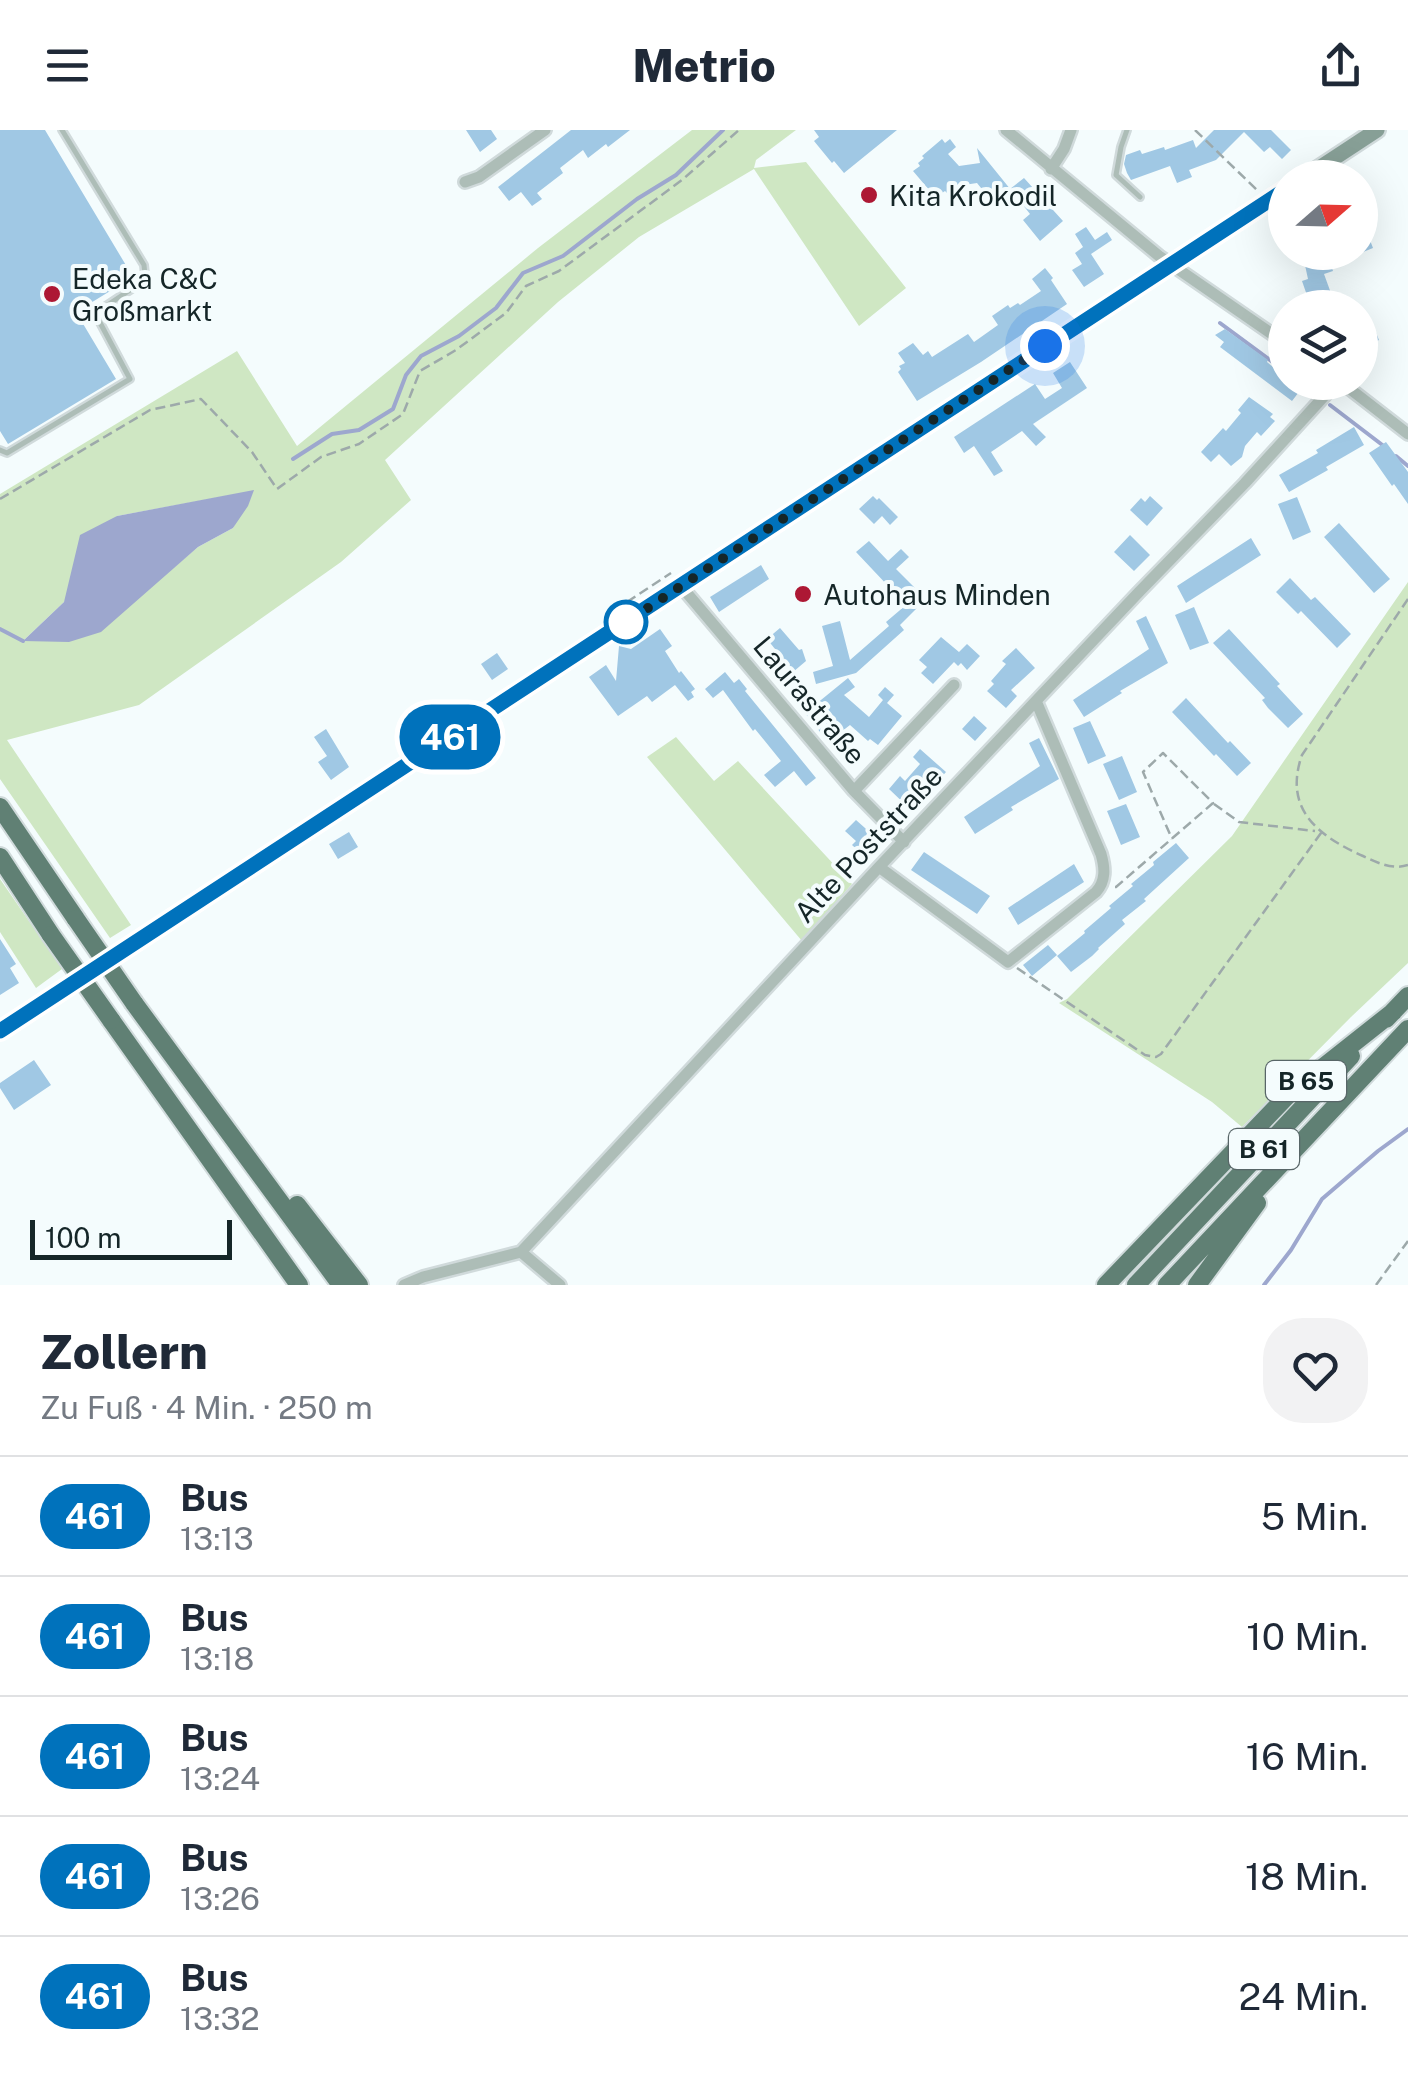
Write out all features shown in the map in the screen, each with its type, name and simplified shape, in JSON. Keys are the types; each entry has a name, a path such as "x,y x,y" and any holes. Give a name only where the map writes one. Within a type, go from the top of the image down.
{"highway":[{"path":"0,807 134,1003 341,1285"},
{"path":"0,857 299,1285"},
{"name":"B 61","path":"1136,1285 1408,996"},
{"name":"B 65","path":"1106,1285 1288,1095 1393,1012"},
{"name":"B 61","path":"1166,1285 1408,1029"},
{"path":"220,1120 282,1186 358,1285"},
{"path":"1196,1285 1294,1149"},
{"path":"233,1189 310,1285"}],"main road":[{"path":"1331,160 1376,130"},
{"path":"0,1031 1268,200"}],"street":[{"path":"464,182 480,177 545,130"},
{"path":"1006,130 1170,264 1268,332"},
{"path":"1051,169 1070,130"},
{"name":"Alte Poststraße","path":"521,1252 1322,400"},
{"path":"1363,400 1408,434"},
{"name":"Laurastraße","path":"681,586 854,791 904,842"},
{"path":"854,791 954,685"},
{"path":"879,867 1008,962 1096,892 1104,874 1101,854 1036,701"},
{"path":"404,1285 521,1252 560,1285"}],"lane":[{"path":"0,450 7,454 130,379 97,317 100,310 142,282 146,274 144,265 62,130"},
{"path":"1127,130 1116,175 1140,197"}],"path":[{"path":"0,500 150,410 200,399 252,452 277,488 321,456 360,444 403,414 420,371 506,313 526,286 560,271 682,180 739,130"},
{"path":"1195,130 1268,200"},
{"path":"1320,832 1305,815 1297,794 1295,774 1302,755 1408,598"},
{"path":"1172,839 1142,772 1163,753 1213,803 1239,822 1320,832 1385,866 1408,865"},
{"path":"1104,874 1116,887 1213,803"},
{"path":"1008,962 1145,1054 1156,1057 1320,832"},
{"path":"1376,1285 1408,1240"}],"green space":[{"path":"692,130 796,130 756,160 754,168 806,162 906,288 859,326 754,169 639,237 558,302 385,460 411,500 341,562 139,705 7,740 131,925 110,938 0,779 0,494 237,351 297,446 538,248","holes":["253,491 233,528 198,547 145,592 24,640 64,602 117,516"]},
{"path":"1408,582 1408,963 1242,1127 1212,1102 1059,1003 1232,836"},
{"path":"676,737 714,781 738,761 852,884 802,941 647,757"},
{"path":"0,879 62,969 36,988 0,932"}],"water":[{"path":"254,490 233,528 198,547 101,632 69,642 23,641 64,602 80,535 117,516"}],"building":[{"name":"Edeka C&C Großmarkt","path":"0,130 45,130 133,277 76,312 116,379 8,444 0,431"},
{"path":"466,130 491,130 497,139 480,152"},
{"path":"571,130 630,130 588,158 583,150 560,168 563,173 537,193 542,199 532,206 521,192 509,201 498,187"},
{"name":"Kita Krokodil","path":"814,130 897,130 844,173 814,141 819,137"},
{"path":"1214,130 1271,130 1291,150 1282,159 1270,147 1264,152 1244,132 1216,160 1189,170 1192,177 1177,183 1170,166 1131,180 1127,173 1126,155 1140,150 1142,154 1164,147 1165,150 1193,140 1196,148"},
{"path":"942,139 945,143 950,139 956,147 948,154 959,166 980,163 977,148 1010,189 1024,178 1063,221 1040,241 1023,220 1030,214 1015,195 998,209 977,183 964,185 950,196 945,191 939,195 934,188 930,191 913,171 920,166 922,156"},
{"path":"1086,227 1095,240 1107,232 1112,240 1091,254 1104,274 1084,287 1072,270 1082,264 1075,253 1083,247 1075,234"},
{"path":"1045,268 1067,304 917,401 898,372 905,363 898,353 913,343 923,355 928,351 932,357 968,334 974,342 998,325 992,316 1041,291 1032,279"},
{"path":"1306,270 1333,270 1324,274 1330,290 1305,290 1302,281 1308,279"},
{"path":"1225,329 1268,360 1268,383 1220,347 1224,342 1215,335"},
{"path":"1070,362 1087,388 1033,424 1046,437 1036,446 1022,431 991,452 1003,471 994,476 974,446 964,453 954,437 1035,384 1045,399 1062,388 1053,373"},
{"path":"1249,397 1273,414 1270,417 1275,421 1261,436 1257,432 1245,446 1242,457 1231,466 1219,454 1211,462 1201,452 1223,428 1226,431"},
{"path":"1354,427 1364,445 1289,492 1279,475"},
{"path":"1386,442 1408,472 1408,504 1369,453"},
{"path":"873,496 898,517 890,525 882,516 874,524 859,509"},
{"path":"1150,496 1163,508 1147,526 1130,510 1141,498 1145,502"},
{"path":"1297,497 1311,532 1293,540 1278,504"},
{"path":"1339,523 1390,579 1374,593 1324,537"},
{"path":"1130,535 1150,555 1134,571 1114,552"},
{"path":"1251,538 1261,555 1186,603 1177,586"},
{"path":"869,541 888,561 901,549 909,557 896,569 926,599 900,625 904,630 856,673 816,684 813,672 833,666 822,626 840,621 850,660 889,626 886,622 906,605 856,552"},
{"path":"761,565 769,579 719,612 710,597"},
{"path":"1290,578 1351,634 1337,648 1276,592"},
{"path":"1194,607 1209,643 1190,650 1175,615"},
{"path":"1146,616 1168,663 1084,717 1073,700 1149,649 1136,621"},
{"path":"780,628 802,649 806,661 780,683 769,670 783,659 767,639"},
{"path":"660,629 672,646 665,651 695,689 691,692 694,697 688,701 675,685 652,702 647,696 618,716 589,677 606,665 616,681 619,646 631,649"},
{"path":"1229,629 1303,714 1288,728 1213,643"},
{"path":"941,637 959,652 967,644 980,656 967,670 954,662 933,684 921,673 927,667 919,660"},
{"path":"1016,648 1035,668 1011,690 1017,696 1006,708 987,691 1006,664 1002,661"},
{"path":"497,653 508,669 492,680 481,664"},
{"path":"725,672 734,683 739,679 816,778 806,786 794,771 775,787 764,775 781,761 723,690 713,698 705,689"},
{"path":"848,678 855,687 844,695 869,717 883,700 878,695 885,687 894,695 887,703 902,716 878,745 850,725 828,742 805,713"},
{"path":"1186,698 1251,763 1237,776 1172,712"},
{"path":"974,716 987,728 975,741 962,729"},
{"path":"1090,721 1106,756 1088,764 1073,728"},
{"path":"326,729 349,767 331,780 318,762 327,756 314,737"},
{"path":"1039,738 1059,779 975,834 964,817 1040,766 1029,743"},
{"path":"920,749 946,772 911,810 889,789 900,776 905,781 920,764 913,757"},
{"path":"1122,756 1137,792 1119,800 1103,764"},
{"path":"1126,804 1140,837 1121,845 1107,811"},
{"path":"856,820 878,843 865,857 845,831"},
{"path":"349,832 358,847 338,859 329,844"},
{"path":"1176,843 1189,858 1122,920 1125,924 1092,956 1071,972 1057,956"},
{"path":"924,852 990,896 977,914 911,870"},
{"path":"1074,864 1084,882 1018,925 1008,908"},
{"path":"0,939 16,964 10,968 19,983 0,995"},
{"path":"1048,945 1057,955 1032,976 1023,965"},
{"path":"34,1060 51,1085 14,1110 0,1083"}],"waterway":[{"path":"293,459 332,434 359,430 393,409 406,375 421,356 459,336 496,308 523,273 563,256 637,199 676,175 723,130"},
{"path":"1220,323 1268,358"},
{"path":"1330,405 1385,447"},
{"path":"1396,456 1408,466"},
{"path":"0,629 23,641"},
{"path":"1264,1285 1322,1199 1408,1129"}],"bus line":[{"name":"461","path":"0,1031 1268,201"}],"place":[{"name":"Kita Krokodil","path":"869,195"},
{"name":"Edeka C&C Großmarkt","path":"52,294"},
{"name":"Autohaus Minden","path":"803,594"}],"route":[{"path":"626,622 622,625 1045,346"}]}
